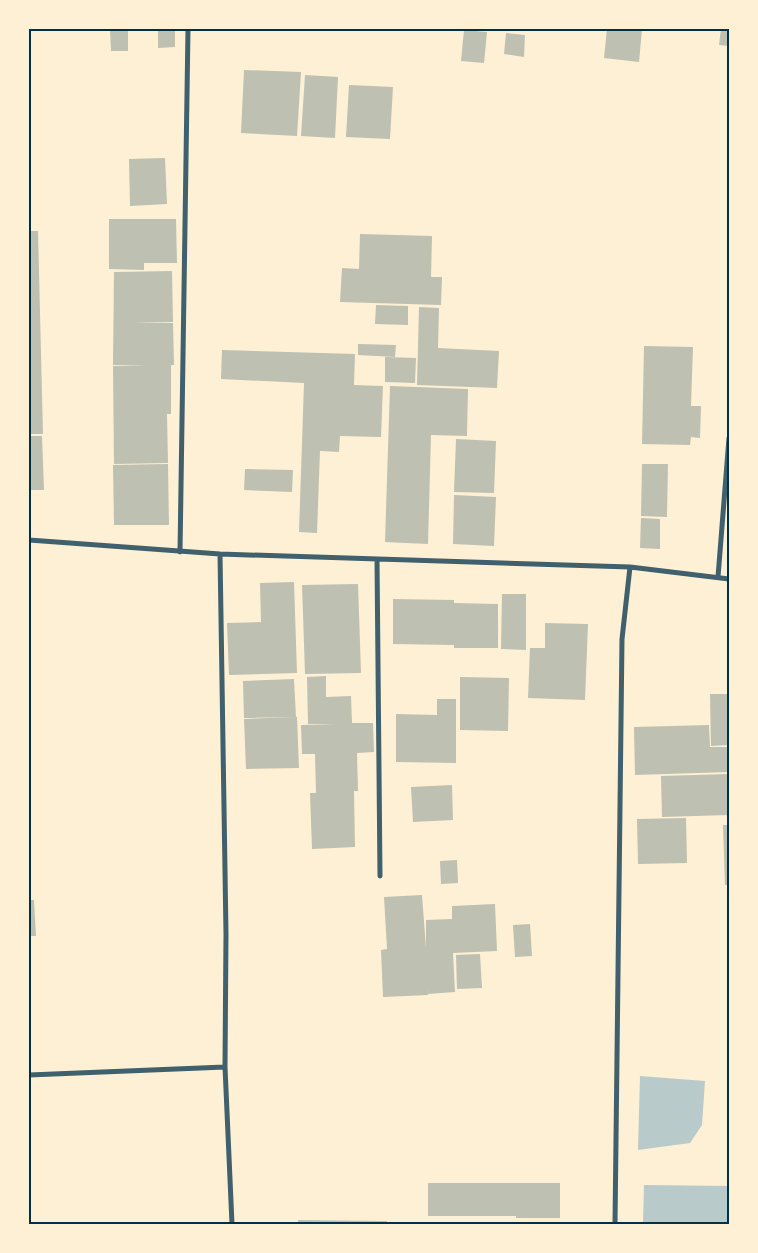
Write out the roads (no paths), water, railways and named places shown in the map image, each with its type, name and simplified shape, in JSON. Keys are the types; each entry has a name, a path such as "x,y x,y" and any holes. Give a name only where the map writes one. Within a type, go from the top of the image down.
{"street":[{"path":"180,552 188,29"},
{"path":"718,577 729,438"},
{"path":"29,540 220,554 630,567 729,579"},
{"path":"220,554 226,934 225,1067 232,1224"},
{"path":"377,559 380,876"},
{"path":"616,1224 622,639 630,567"},
{"path":"29,1075 225,1067"}]}
